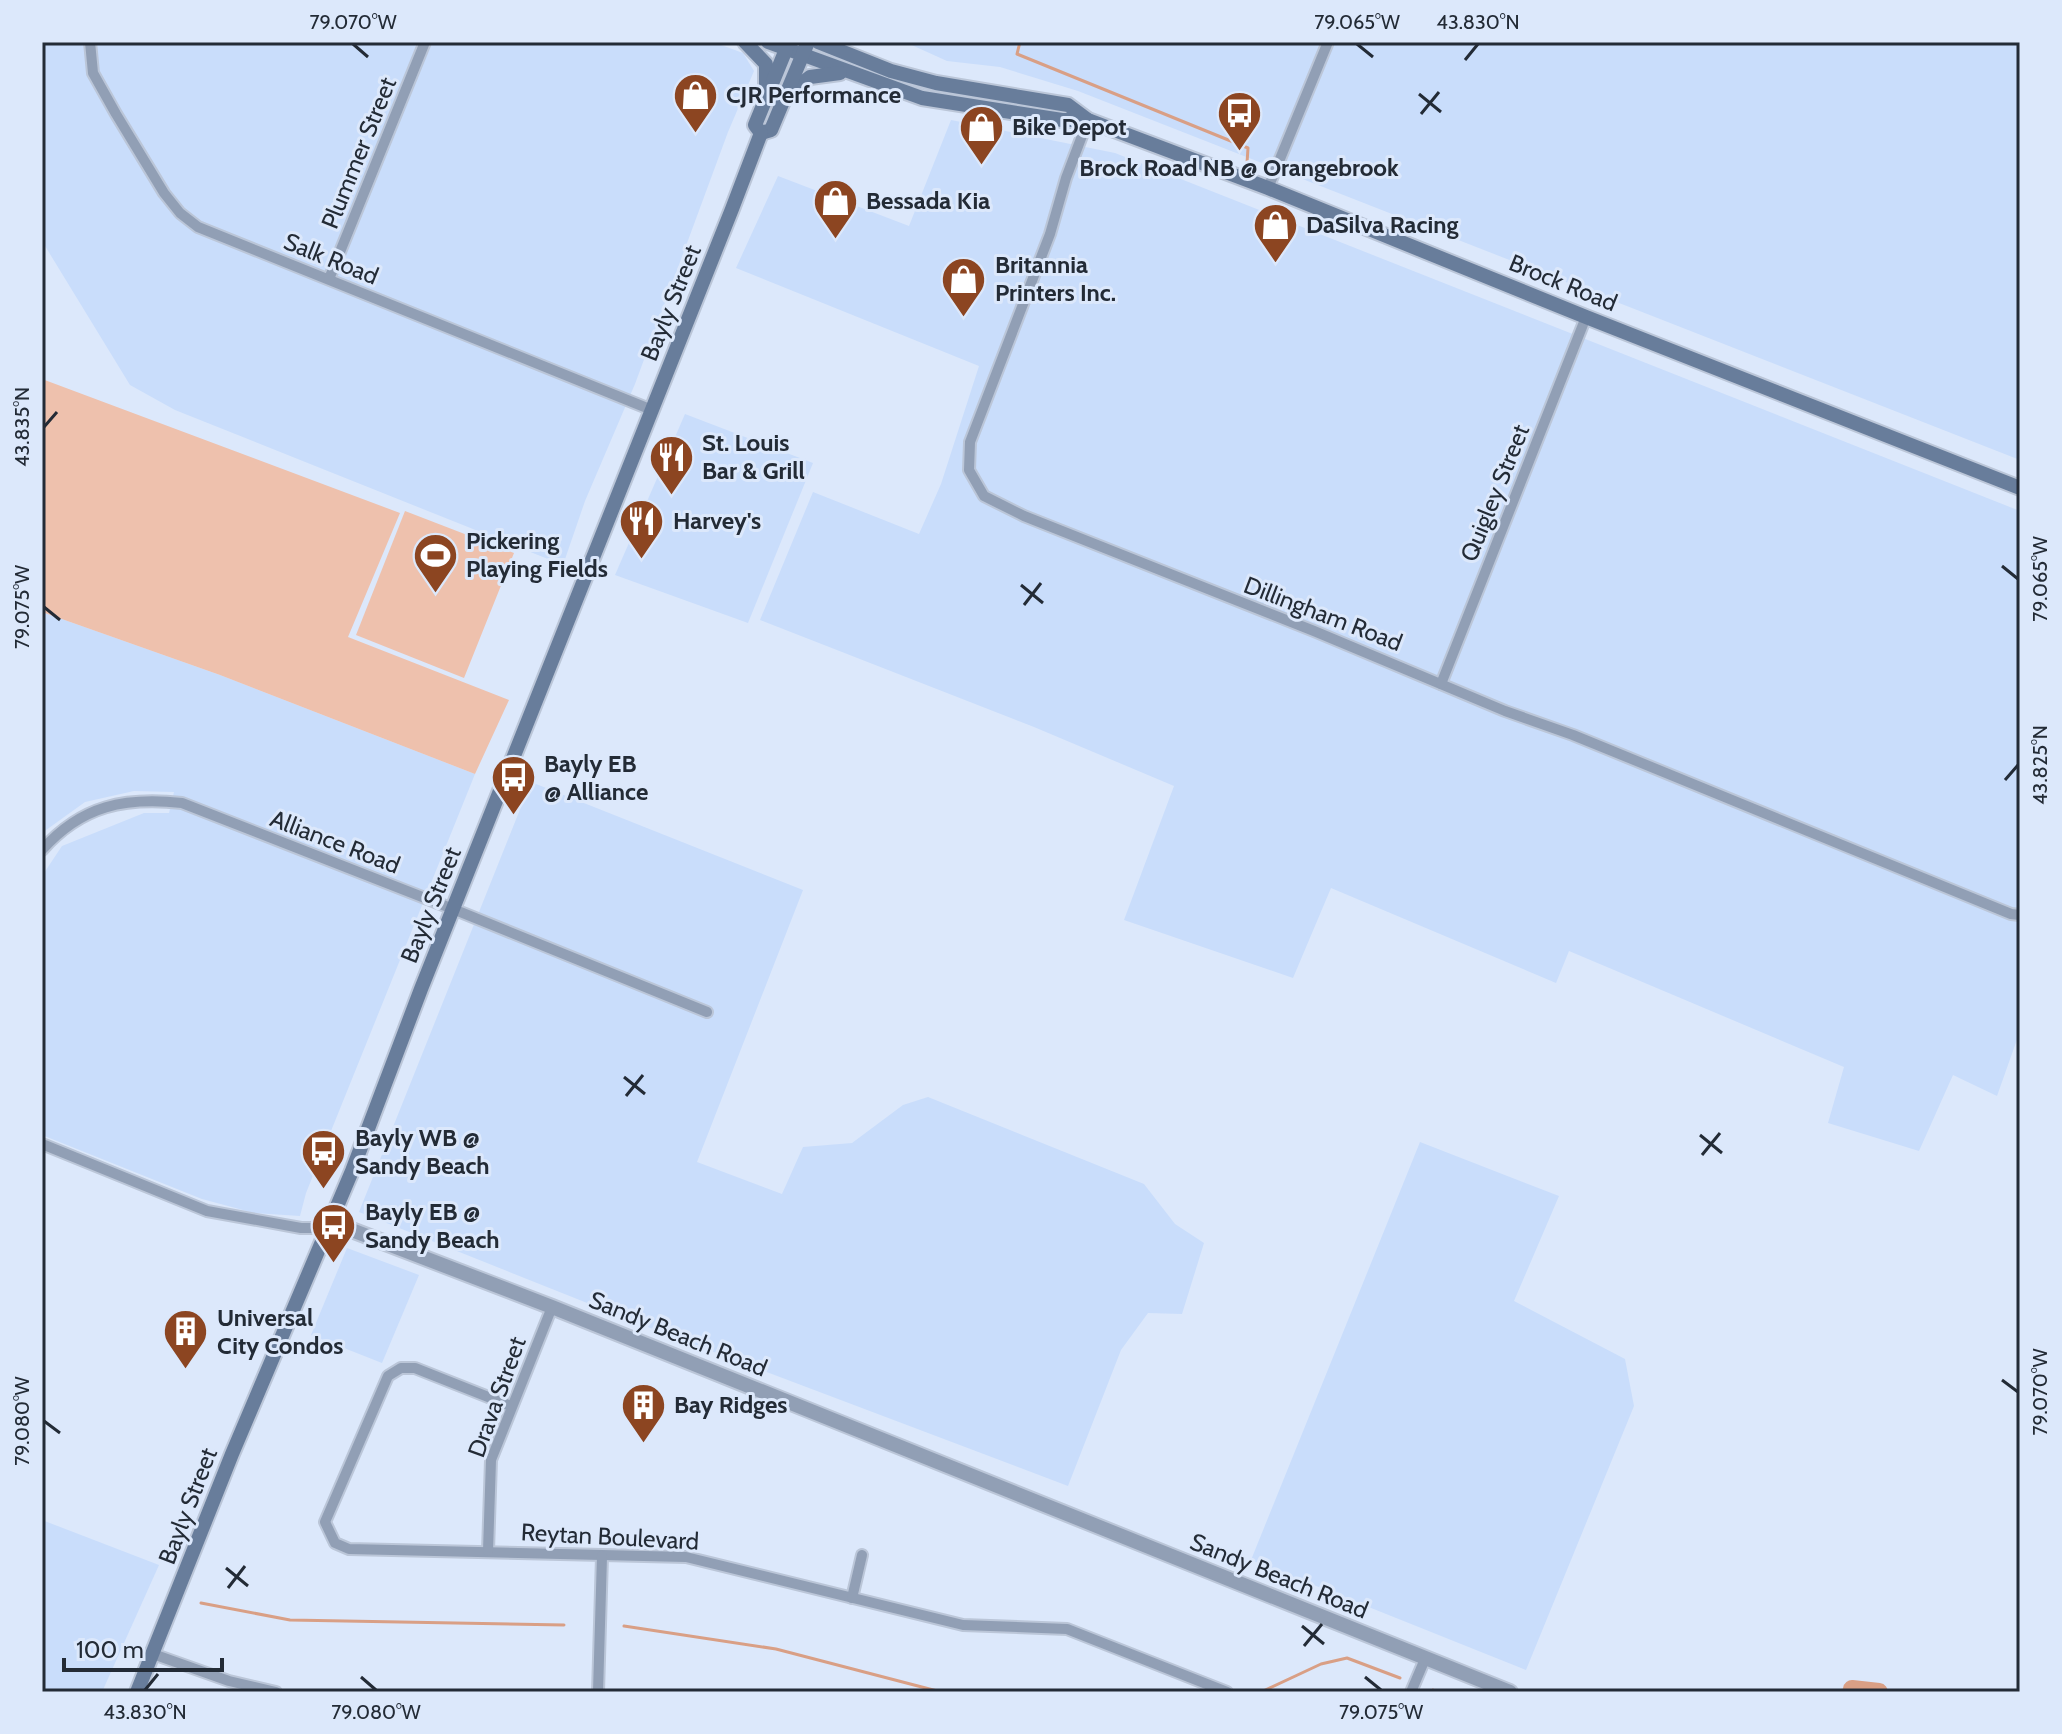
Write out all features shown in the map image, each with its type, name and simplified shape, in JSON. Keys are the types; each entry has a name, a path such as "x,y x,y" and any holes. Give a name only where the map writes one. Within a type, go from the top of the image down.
{"main road":[{"path":"745,42 766,64 766,98"},
{"name":"Brock Road","path":"768,42 805,49 852,74 922,98 1062,120 1088,120"},
{"name":"Brock Road","path":"818,42 891,71 936,83 1068,105 1088,120 1268,188 2020,488"},
{"path":"843,42 891,71"},
{"name":"Bayly Street","path":"761,133 755,125 788,46"},
{"name":"Bayly Street","path":"761,133 771,130 805,49"},
{"path":"785,96 810,77 831,73 852,74"},
{"name":"Bayly Street","path":"137,1692 232,1454 328,1228 761,133"}],"street":[{"name":"Salk Road","path":"90,42 93,73 164,193 180,213 198,227 652,410"},
{"name":"Plummer Street","path":"329,279 425,42"},
{"path":"1268,188 1328,42"},
{"name":"Dillingham Road","path":"1088,120 1046,244 970,442 969,470 984,496 1024,516 2011,914 2020,915"},
{"name":"Quigley Street","path":"1441,684 1586,317"},
{"name":"Alliance Road","path":"42,850 62,827 111,805 146,800 182,803 707,1012"},
{"name":"Sandy Beach Road","path":"42,1144 207,1211 301,1228 349,1229 552,1307 1510,1692"},
{"name":"Drava Street","path":"488,1551 491,1460 552,1307"},
{"name":"Reytan Boulevard","path":"511,1406 415,1368 401,1368 388,1376 325,1522 335,1543 349,1549 686,1557 963,1625 1067,1629 1227,1692"},
{"path":"852,1598 862,1555"},
{"path":"598,1692 602,1556"},
{"path":"153,1654 229,1681 276,1692"},
{"path":"1411,1692 1425,1659"}],"shaded area":[{"path":"42,42 713,42 743,53 754,71 728,132 635,384 585,501 563,565 175,410 130,385 42,241"},
{"path":"905,42 2020,42 2020,460 1078,91 1000,67 947,61"},
{"path":"951,120 1115,153 2020,511 2020,1031 1997,1096 1953,1075 1919,1151 1828,1123 1844,1067 1569,951 1556,983 1331,888 1293,978 1124,920 1174,786 1034,727 760,620 813,492 919,534 941,484 979,366 736,268 778,176 909,226"},
{"path":"42,379 400,513 348,637 509,700 475,774 220,675 42,612"},
{"path":"685,414 813,463 748,623 615,575"},
{"name":"Pickering Playing Fields","path":"405,511 514,553 464,678 356,635"},
{"path":"42,612 220,675 475,774 306,1193 300,1216 254,1213 202,1199 42,1135 42,876 62,846 144,813 169,813 174,792 134,791 85,802 42,833"},
{"path":"531,782 803,890 697,1162 782,1194 803,1147 852,1143 903,1105 928,1097 1144,1184 1175,1224 1204,1243 1182,1314 1148,1313 1121,1350 1068,1486 640,1324 359,1212"},
{"path":"1420,1142 1559,1196 1514,1301 1625,1359 1634,1406 1526,1670 1251,1560"},
{"path":"347,1248 419,1275 382,1363 311,1335"},
{"path":"42,1520 159,1565 102,1692 42,1692"}],"waterway":[{"path":"1020,42 1017,54 1248,148 1247,163"},
{"path":"201,1603 290,1620 564,1625"},
{"path":"624,1626 776,1649 941,1692"},
{"path":"1261,1692 1321,1664 1347,1658 1400,1678"},
{"path":"1830,1692 1852,1689"},
{"path":"1852,1689 1879,1692"},
{"path":"1433,1690 1437,1692"}],"place":[{"name":"CJR Performance","path":"695,134"},
{"name":"Brock Road NB @ Orangebrook","path":"1239,153"},
{"name":"Bike Depot","path":"981,166"},
{"name":"Bessada Kia","path":"835,240"},
{"name":"DaSilva Racing","path":"1275,264"},
{"name":"Britannia Printers Inc.","path":"964,318"},
{"name":"St. Louis Bar & Grill","path":"671,496"},
{"name":"Harvey's","path":"642,560"},
{"name":"Pickering Playing Fields","path":"435,594"},
{"name":"Bayly EB @ Alliance","path":"513,817"},
{"name":"Bayly WB @ Sandy Beach","path":"324,1191"},
{"name":"Bayly EB @ Sandy Beach","path":"334,1265"},
{"name":"Universal City Condos","path":"186,1371"},
{"name":"Bay Ridges","path":"643,1444"}]}
